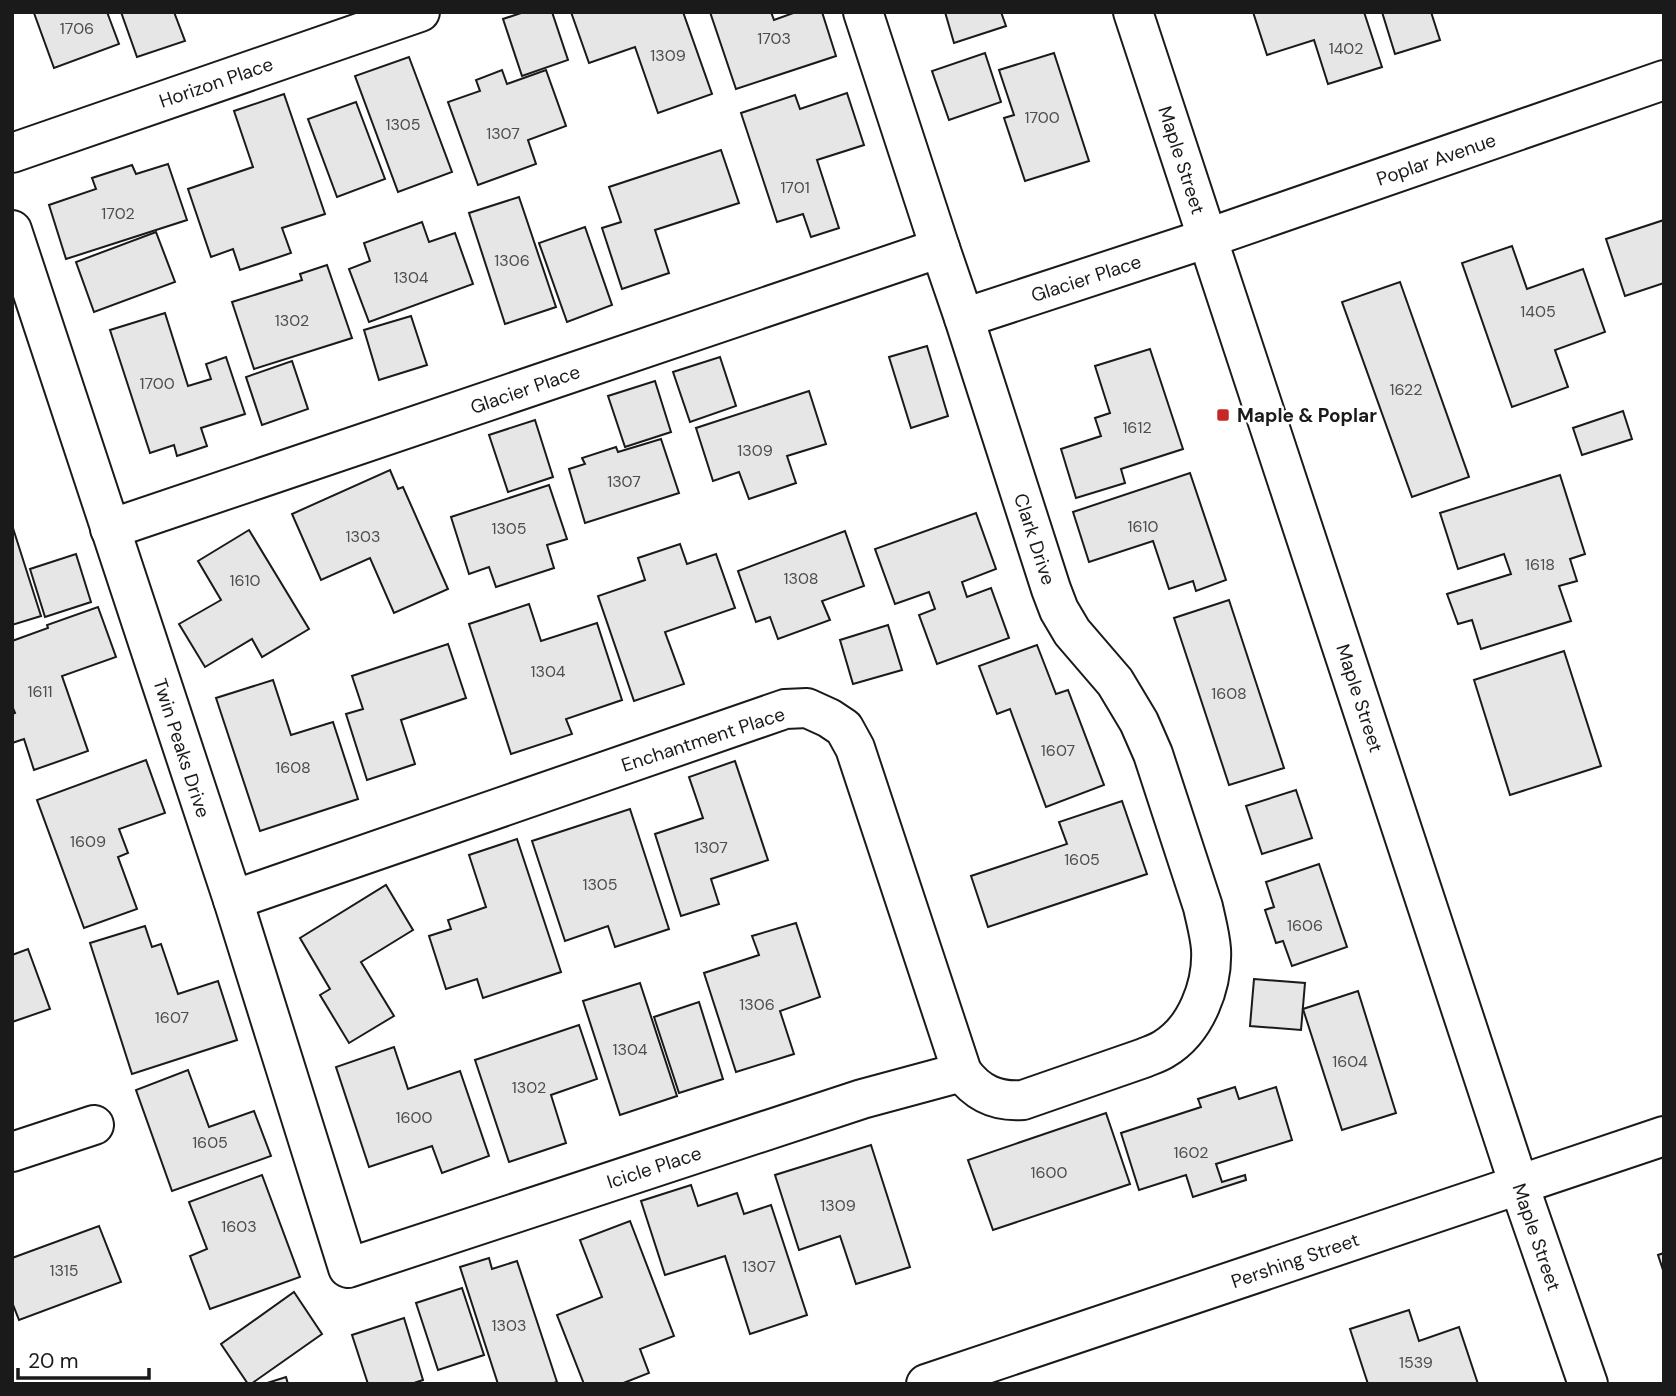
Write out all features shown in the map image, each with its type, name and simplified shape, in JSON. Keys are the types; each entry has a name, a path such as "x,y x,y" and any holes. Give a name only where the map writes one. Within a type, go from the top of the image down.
{"street":[{"name":"Horizon Place","path":"12,153 420,12"},
{"name":"Clark Drive","path":"863,12 1051,589 1072,632 1115,682 1139,722 1153,754 1203,907 1211,950 1211,966 1201,1005 1189,1026 1164,1049 1023,1100 998,1099 979,1089 962,1072"},
{"name":"Maple Street","path":"1133,12 1519,1185 1588,1384"},
{"name":"Poplar Avenue","path":"1209,237 1664,80"},
{"name":"Twin Peaks Drive","path":"12,230 233,901 348,1268"},
{"name":"Glacier Place","path":"964,318 1209,237"},
{"name":"Glacier Place","path":"110,529 940,248"},
{"name":"Enchantment Place","path":"233,901 785,709 807,708 844,728 855,748 962,1072"},
{"name":"Icicle Place","path":"348,1268 862,1099 962,1072"},
{"path":"12,1152 94,1125"},
{"name":"Pershing Street","path":"926,1384 1664,1136"}],"building":[{"path":"107,12 119,44 54,68 34,13"},
{"path":"121,12 174,12 185,41 137,57"},
{"path":"524,12 552,12 568,60 522,76 503,19"},
{"path":"571,12 683,12 712,94 658,113 635,47 589,63"},
{"path":"710,12 771,12 774,20 796,12 822,12 836,56 736,89"},
{"path":"945,12 1001,12 1006,26 954,43"},
{"path":"1253,12 1364,12 1382,67 1328,84 1314,40 1267,55"},
{"path":"1382,12 1431,12 1440,40 1395,54"},
{"path":"985,53 1001,102 949,120 932,71"},
{"path":"1054,53 1089,161 1025,181 1004,118 1014,115 999,70"},
{"path":"409,57 452,172 398,192 355,76"},
{"path":"502,70 507,84 546,70 566,126 528,140 536,164 478,185 448,102 480,91 476,80"},
{"path":"847,93 864,145 817,160 839,228 811,237 803,214 777,222 741,113 795,95 800,109"},
{"path":"284,94 325,214 282,228 291,253 240,270 233,249 211,257 188,189 253,167 234,111"},
{"path":"356,102 385,179 337,197 308,119"},
{"path":"721,150 739,203 655,230 669,273 622,289 602,228 621,222 609,187"},
{"path":"168,164 187,220 66,259 49,205 96,189 92,178 132,165 136,174"},
{"path":"519,197 556,307 505,324 469,213"},
{"path":"1664,220 1664,283 1625,296 1606,239"},
{"path":"422,222 429,242 455,233 473,284 369,322 349,269 370,261 364,243"},
{"path":"585,227 612,305 567,322 539,243"},
{"path":"156,232 175,282 94,312 76,262"},
{"path":"1512,246 1527,289 1583,269 1605,332 1555,350 1568,387 1512,407 1462,263"},
{"path":"327,265 352,338 254,369 232,302 302,280 300,274"},
{"path":"1400,282 1469,477 1412,497 1342,302"},
{"path":"165,313 188,386 211,379 206,364 226,357 245,414 201,428 207,446 177,456 174,445 150,453 110,330"},
{"path":"411,316 427,365 379,380 364,330"},
{"path":"927,346 948,416 911,428 889,357"},
{"path":"1150,349 1183,449 1121,469 1125,483 1076,498 1061,449 1101,436 1095,418 1110,413 1095,366"},
{"path":"720,357 736,406 690,422 673,372"},
{"path":"292,361 308,409 262,425 246,377"},
{"path":"655,381 671,432 625,447 608,396"},
{"path":"809,391 826,444 787,456 796,483 749,499 739,472 713,481 696,428"},
{"path":"1623,411 1632,439 1582,455 1573,428"},
{"path":"535,420 553,477 508,492 489,435"},
{"path":"661,439 679,493 585,523 569,469 585,464 582,458 616,447 618,452"},
{"path":"390,470 398,489 403,487 448,589 394,613 370,558 321,580 292,514"},
{"path":"1190,473 1226,580 1196,591 1193,581 1169,589 1153,541 1089,562 1073,512"},
{"path":"1560,475 1585,554 1570,559 1577,581 1559,586 1571,621 1481,649 1472,620 1458,624 1447,594 1511,574 1504,554 1458,569 1440,513"},
{"path":"549,485 567,539 547,545 554,568 496,587 489,567 469,574 451,517"},
{"path":"976,513 996,569 962,582 967,597 991,588 1009,638 937,664 919,615 935,609 929,592 895,604 875,549"},
{"path":"12,525 41,616 12,625"},
{"path":"249,530 309,629 262,657 252,639 205,667 179,624 221,600 198,561"},
{"path":"845,531 864,586 822,601 830,620 778,639 770,617 756,622 738,571"},
{"path":"680,544 687,564 716,554 735,608 665,632 684,684 634,701 598,596 645,580 638,558"},
{"path":"76,554 91,602 45,617 30,569"},
{"path":"1229,600 1284,768 1229,785 1174,618"},
{"path":"529,604 541,641 597,623 622,700 566,719 572,734 511,754 469,624"},
{"path":"98,607 116,657 62,676 88,751 34,770 24,739 12,743 12,714 15,713 12,706 12,641"},
{"path":"888,625 902,670 853,684 840,640"},
{"path":"448,644 466,698 401,720 415,764 367,780 346,714 363,709 352,676"},
{"path":"1037,645 1056,694 1068,690 1104,785 1046,807 1010,709 997,714 979,666"},
{"path":"1564,651 1601,766 1510,795 1474,680"},
{"path":"273,680 291,735 333,722 358,799 260,831 216,698"},
{"path":"146,760 165,813 119,829 128,853 118,857 137,909 84,928 37,800"},
{"path":"735,761 768,860 711,879 719,904 681,916 655,834 703,818 689,777"},
{"path":"1296,790 1312,838 1262,854 1246,806"},
{"path":"1122,801 1147,874 988,927 971,876 1067,844 1059,822"},
{"path":"630,809 669,929 615,947 608,926 565,941 532,841"},
{"path":"517,839 561,972 483,998 477,979 446,989 429,936 451,929 448,920 486,907 469,855"},
{"path":"1319,864 1347,947 1292,966 1283,941 1276,943 1265,910 1274,907 1266,882"},
{"path":"386,885 413,930 361,962 394,1016 349,1043 320,995 330,989 300,938"},
{"path":"796,923 820,997 780,1011 794,1054 736,1072 704,973 759,955 752,936"},
{"path":"145,926 152,947 161,944 178,994 218,981 237,1040 132,1074 90,943"},
{"path":"28,949 50,1009 12,1022 12,955"},
{"path":"1254,979 1305,983 1301,1030 1250,1026"},
{"path":"640,983 677,1096 620,1115 583,1001"},
{"path":"1358,991 1396,1113 1342,1130 1303,1009"},
{"path":"699,1002 723,1079 679,1093 654,1017"},
{"path":"579,1025 597,1079 551,1095 566,1143 509,1162 475,1060"},
{"path":"394,1047 408,1089 460,1071 489,1156 442,1173 432,1146 369,1167 336,1067"},
{"path":"188,1070 209,1127 254,1111 271,1156 172,1191 136,1090"},
{"path":"1235,1087 1239,1099 1276,1087 1292,1140 1216,1164 1222,1182 1245,1175 1246,1180 1193,1197 1186,1175 1139,1190 1121,1133 1201,1107 1198,1099"},
{"path":"1106,1113 1130,1184 993,1230 968,1160"},
{"path":"871,1145 910,1267 856,1284 840,1236 799,1250 775,1175"},
{"path":"262,1175 300,1277 210,1309 190,1256 207,1249 189,1202"},
{"path":"691,1185 698,1206 737,1193 744,1214 771,1205 807,1315 750,1334 725,1256 665,1275 641,1201"},
{"path":"630,1221 674,1336 640,1349 649,1373 621,1384 584,1384 557,1315 602,1297 580,1240"},
{"path":"99,1226 121,1282 19,1320 12,1302 12,1258"},
{"path":"1664,1253 1664,1273 1658,1255"},
{"path":"489,1258 492,1269 517,1261 557,1382 498,1384 460,1267"},
{"path":"462,1288 484,1355 438,1370 416,1303"},
{"path":"294,1292 322,1334 248,1384 221,1344"},
{"path":"1409,1310 1419,1341 1459,1327 1478,1384 1368,1384 1350,1329"},
{"path":"404,1318 423,1380 411,1384 368,1384 352,1335"},
{"path":"286,1377 288,1384 264,1384"}],"place":[{"name":"Maple & Poplar","path":"1223,415"}]}
